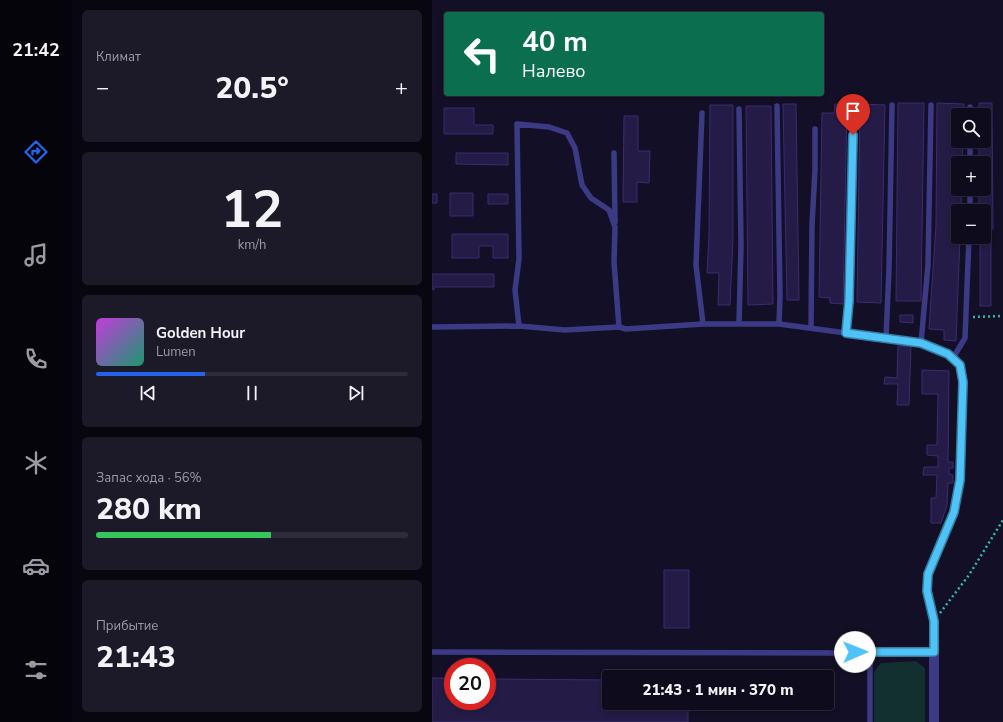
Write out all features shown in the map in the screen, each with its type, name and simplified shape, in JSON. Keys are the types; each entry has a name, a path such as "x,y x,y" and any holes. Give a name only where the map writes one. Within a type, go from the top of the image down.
{"street":[{"path":"934,652 934,722"}],"lane":[{"path":"846,333 849,301 854,105"},
{"path":"886,338 889,269 892,105"},
{"path":"921,343 928,265 931,105"},
{"path":"777,106 780,296 779,324"},
{"path":"739,324 741,246 740,109"},
{"path":"702,113 696,265 703,324"},
{"path":"519,326 515,290 519,259 517,124 549,128 567,133 575,148 582,185 591,198 609,210 615,227"},
{"path":"810,328 815,129"},
{"path":"614,153 614,262 619,326"},
{"path":"953,358 965,338 970,244"},
{"path":"432,327 519,326 566,330 619,326 626,329 703,324 779,324 921,343 948,354 953,358 960,365 963,382 960,480 954,512 928,574 927,591 934,621 934,652 432,652"},
{"path":"870,652 870,722"}],"path":[{"path":"966,318 1003,316"},
{"path":"934,621 969,574 1003,520"}],"green space":[{"path":"916,661 925,668 925,722 874,722 874,672 881,663"}],"building":[{"path":"898,103 924,103 921,301 896,301"},
{"path":"937,103 964,104 964,108 951,108 951,148 963,148 962,156 951,156 951,196 961,196 961,204 951,204 951,244 960,244 956,341 944,340 944,330 929,329 936,225"},
{"path":"979,103 992,103 993,229 991,229 991,204 979,204 979,196 991,196 991,156 979,156 979,148 991,148 991,108 979,108"},
{"path":"783,104 796,104 799,300 787,300"},
{"path":"835,104 847,105 843,304 830,303 830,298 819,297 822,113 834,113"},
{"path":"860,104 885,105 881,303 857,302"},
{"path":"710,105 733,105 733,240 730,305 718,305 719,273 707,273 709,236"},
{"path":"746,106 771,106 773,304 748,305"},
{"path":"444,108 474,108 474,125 493,125 493,134 444,134"},
{"path":"624,116 638,116 638,151 650,151 649,183 637,182 637,202 623,202"},
{"path":"456,153 508,153 508,165 456,164"},
{"path":"450,193 473,193 473,216 450,216"},
{"path":"432,194 437,194 437,203 432,203"},
{"path":"488,194 508,194 508,204 488,204"},
{"path":"452,234 508,234 508,258 493,258 493,246 479,246 479,258 452,258"},
{"path":"980,244 991,244 991,306 980,306"},
{"path":"432,274 494,274 494,287 434,287 434,290 432,289"},
{"path":"900,315 913,315 913,323 900,322"},
{"path":"898,346 911,346 909,405 897,405 898,384 884,384 885,377 897,378"},
{"path":"922,370 949,371 948,462 953,462 953,468 949,468 949,474 953,475 953,483 948,483 947,505 941,523 931,523 931,498 936,498 937,475 923,475 924,467 938,467 938,456 927,455 927,445 937,445 938,394 922,394"},
{"path":"664,570 689,570 689,628 664,628"},
{"path":"432,678 444,678 444,710 496,710 496,679 602,680 602,710 688,710 688,722 432,722"}],"route":[{"path":"853,135 849,301 846,333 921,343 948,354 960,365 963,382 960,480 954,512 928,574 927,591 934,621 934,652 855,652"}]}
